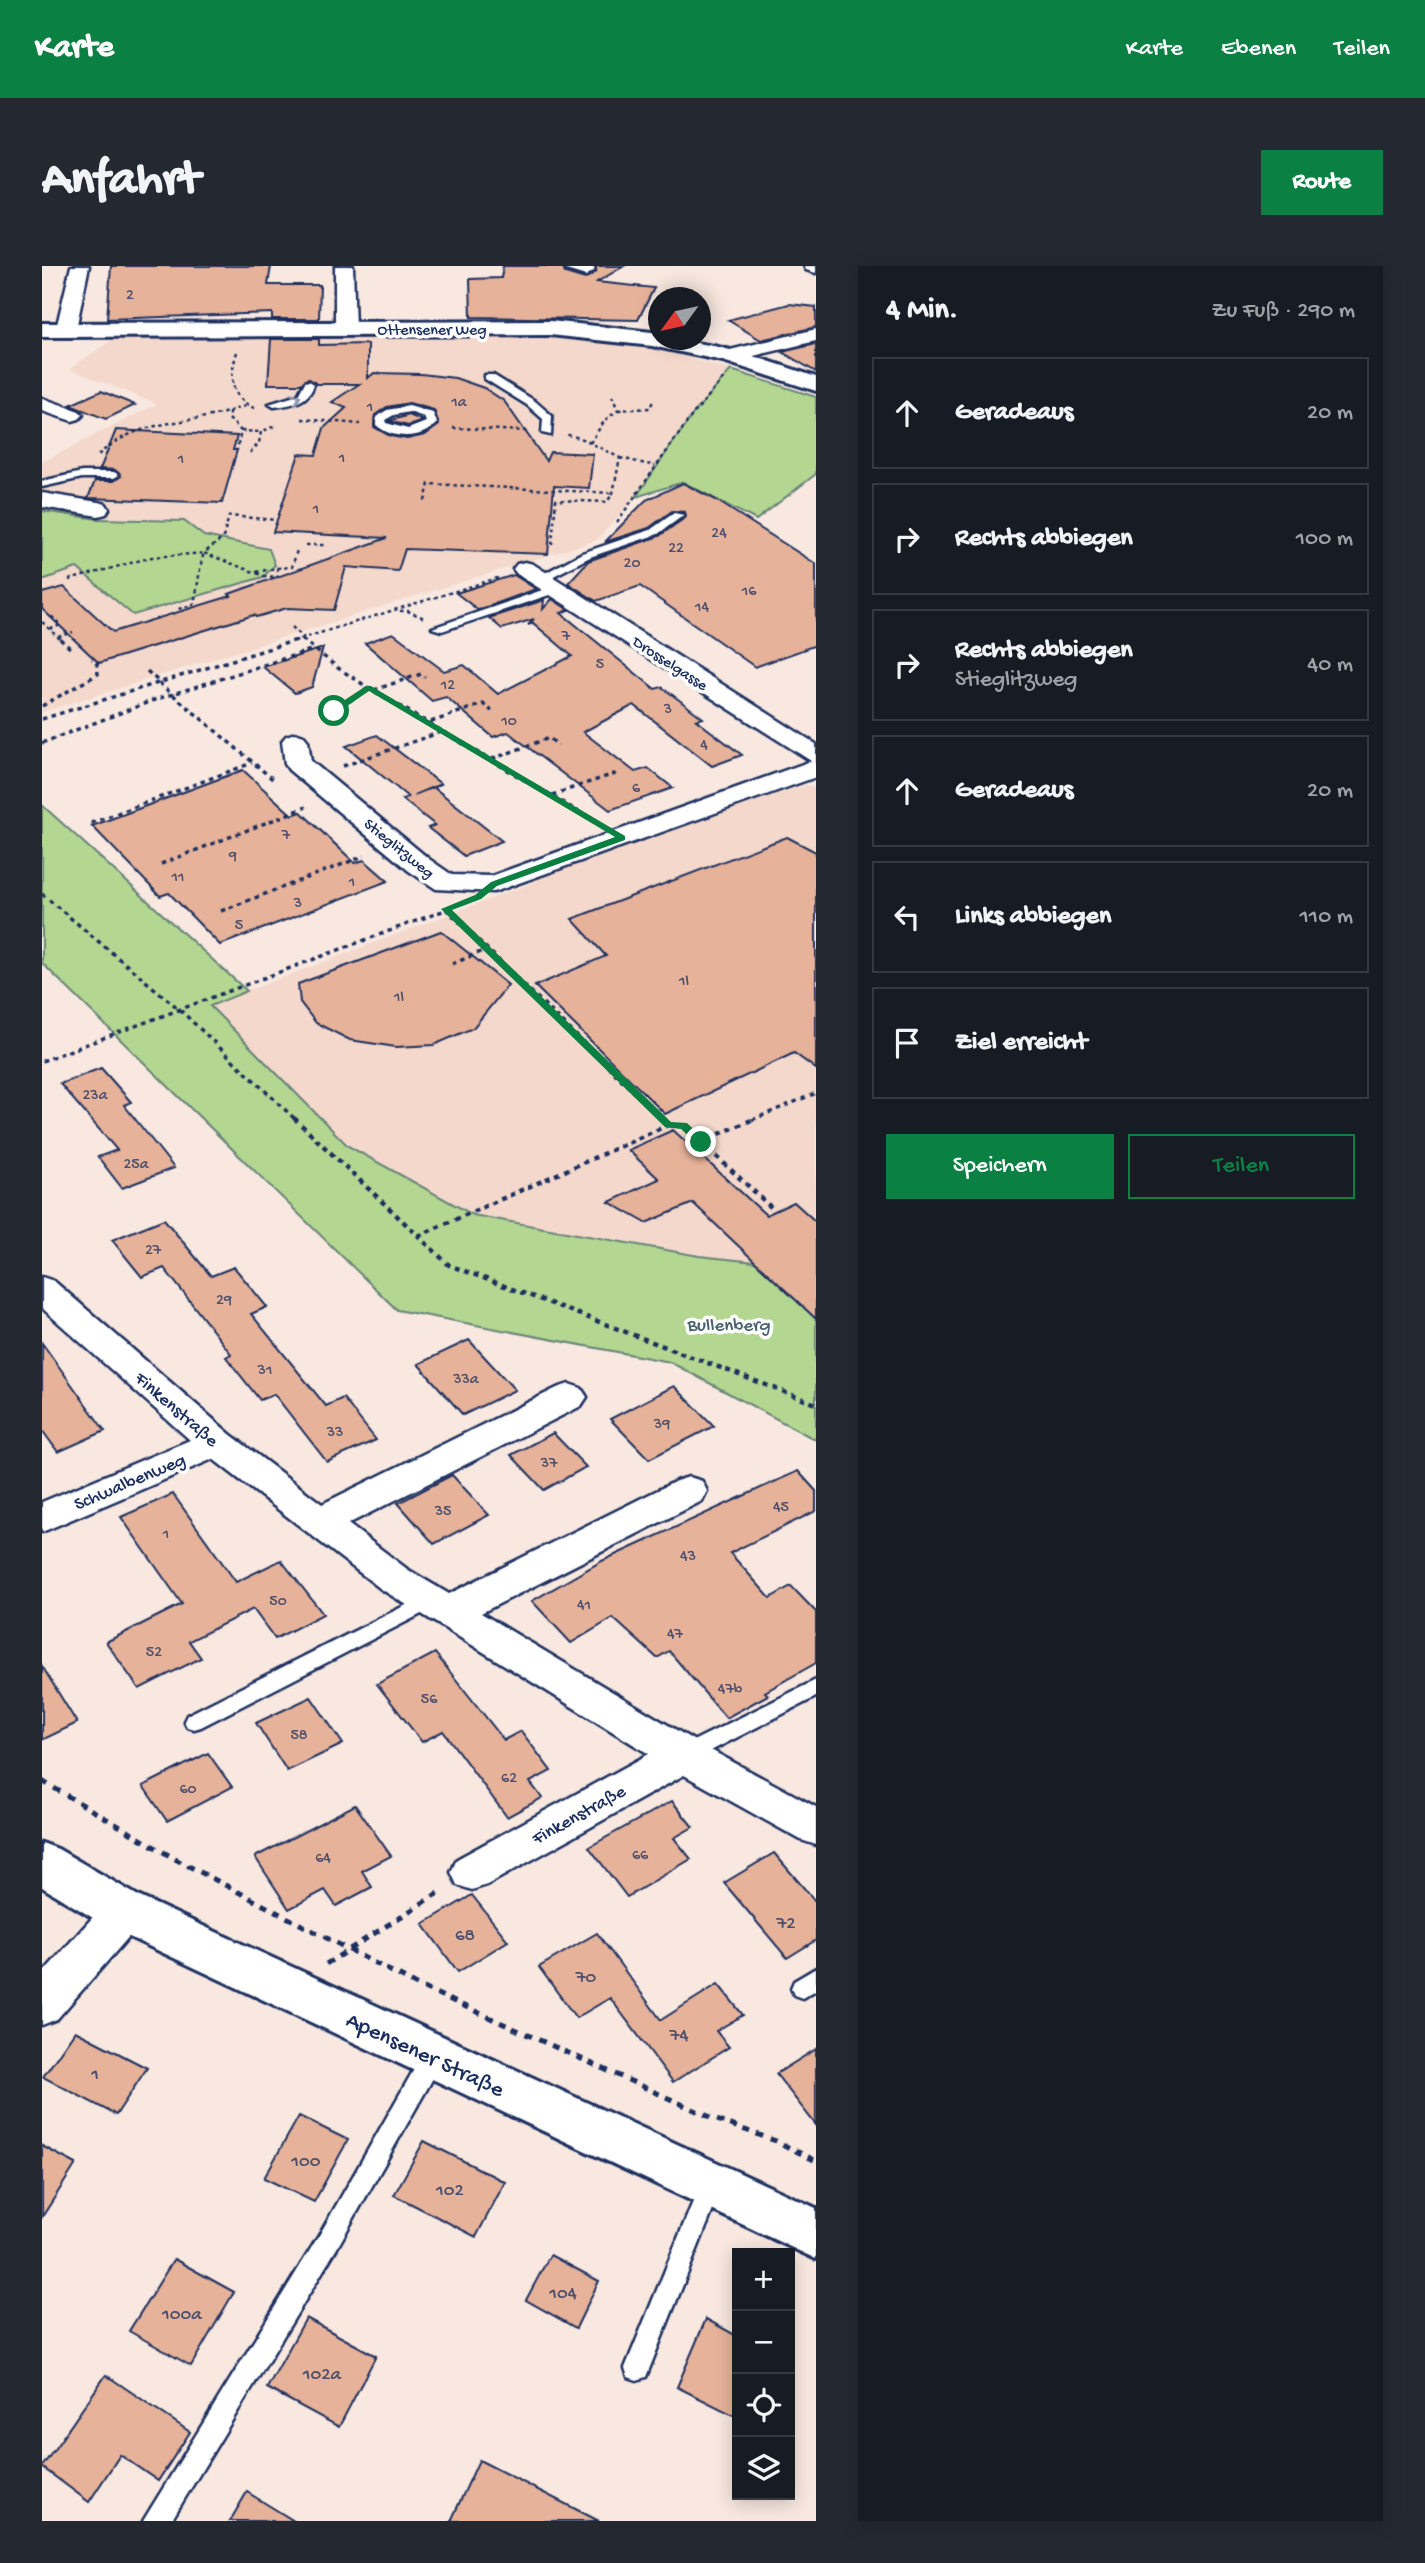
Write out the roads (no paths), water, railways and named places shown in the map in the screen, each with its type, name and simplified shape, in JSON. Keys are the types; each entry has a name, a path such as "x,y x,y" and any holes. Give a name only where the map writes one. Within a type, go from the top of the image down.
{"street":[{"path":"66,329 80,266"},
{"path":"344,266 345,329"},
{"name":"Ottensener Weg","path":"42,330 550,328 652,339 729,356 816,384"},
{"path":"729,356 816,335"},
{"path":"42,404 72,415"},
{"path":"42,500 98,509"},
{"name":"Drosselgasse","path":"541,579 815,766"},
{"name":"Stieglitzweg","path":"295,741 298,764 419,865 446,883 494,884 815,766"},
{"name":"Finkenstraße","path":"42,1289 217,1443 394,1579 684,1755 816,1827"},
{"path":"319,1522 569,1396"},
{"name":"Schwalbenweg","path":"42,1518 217,1443"},
{"path":"439,1607 689,1491"},
{"name":"Finkenstraße","path":"472,1872 684,1755"},
{"name":"Apensener Straße","path":"42,1863 124,1912 816,2234"},
{"path":"45,1996 124,1912"}],"lane":[{"path":"489,377 531,403 548,418 546,432"},
{"path":"274,404 302,398 307,393 309,384"},
{"path":"42,484 82,475 114,475"},
{"path":"438,628 586,555 654,532 678,515"},
{"path":"194,1721 439,1607"},
{"path":"684,1755 816,1688"},
{"path":"156,2521 329,2240 433,2057"},
{"path":"637,2368 711,2185"}],"park label":[{"name":"Bullenberg","path":"729,1323"}]}
